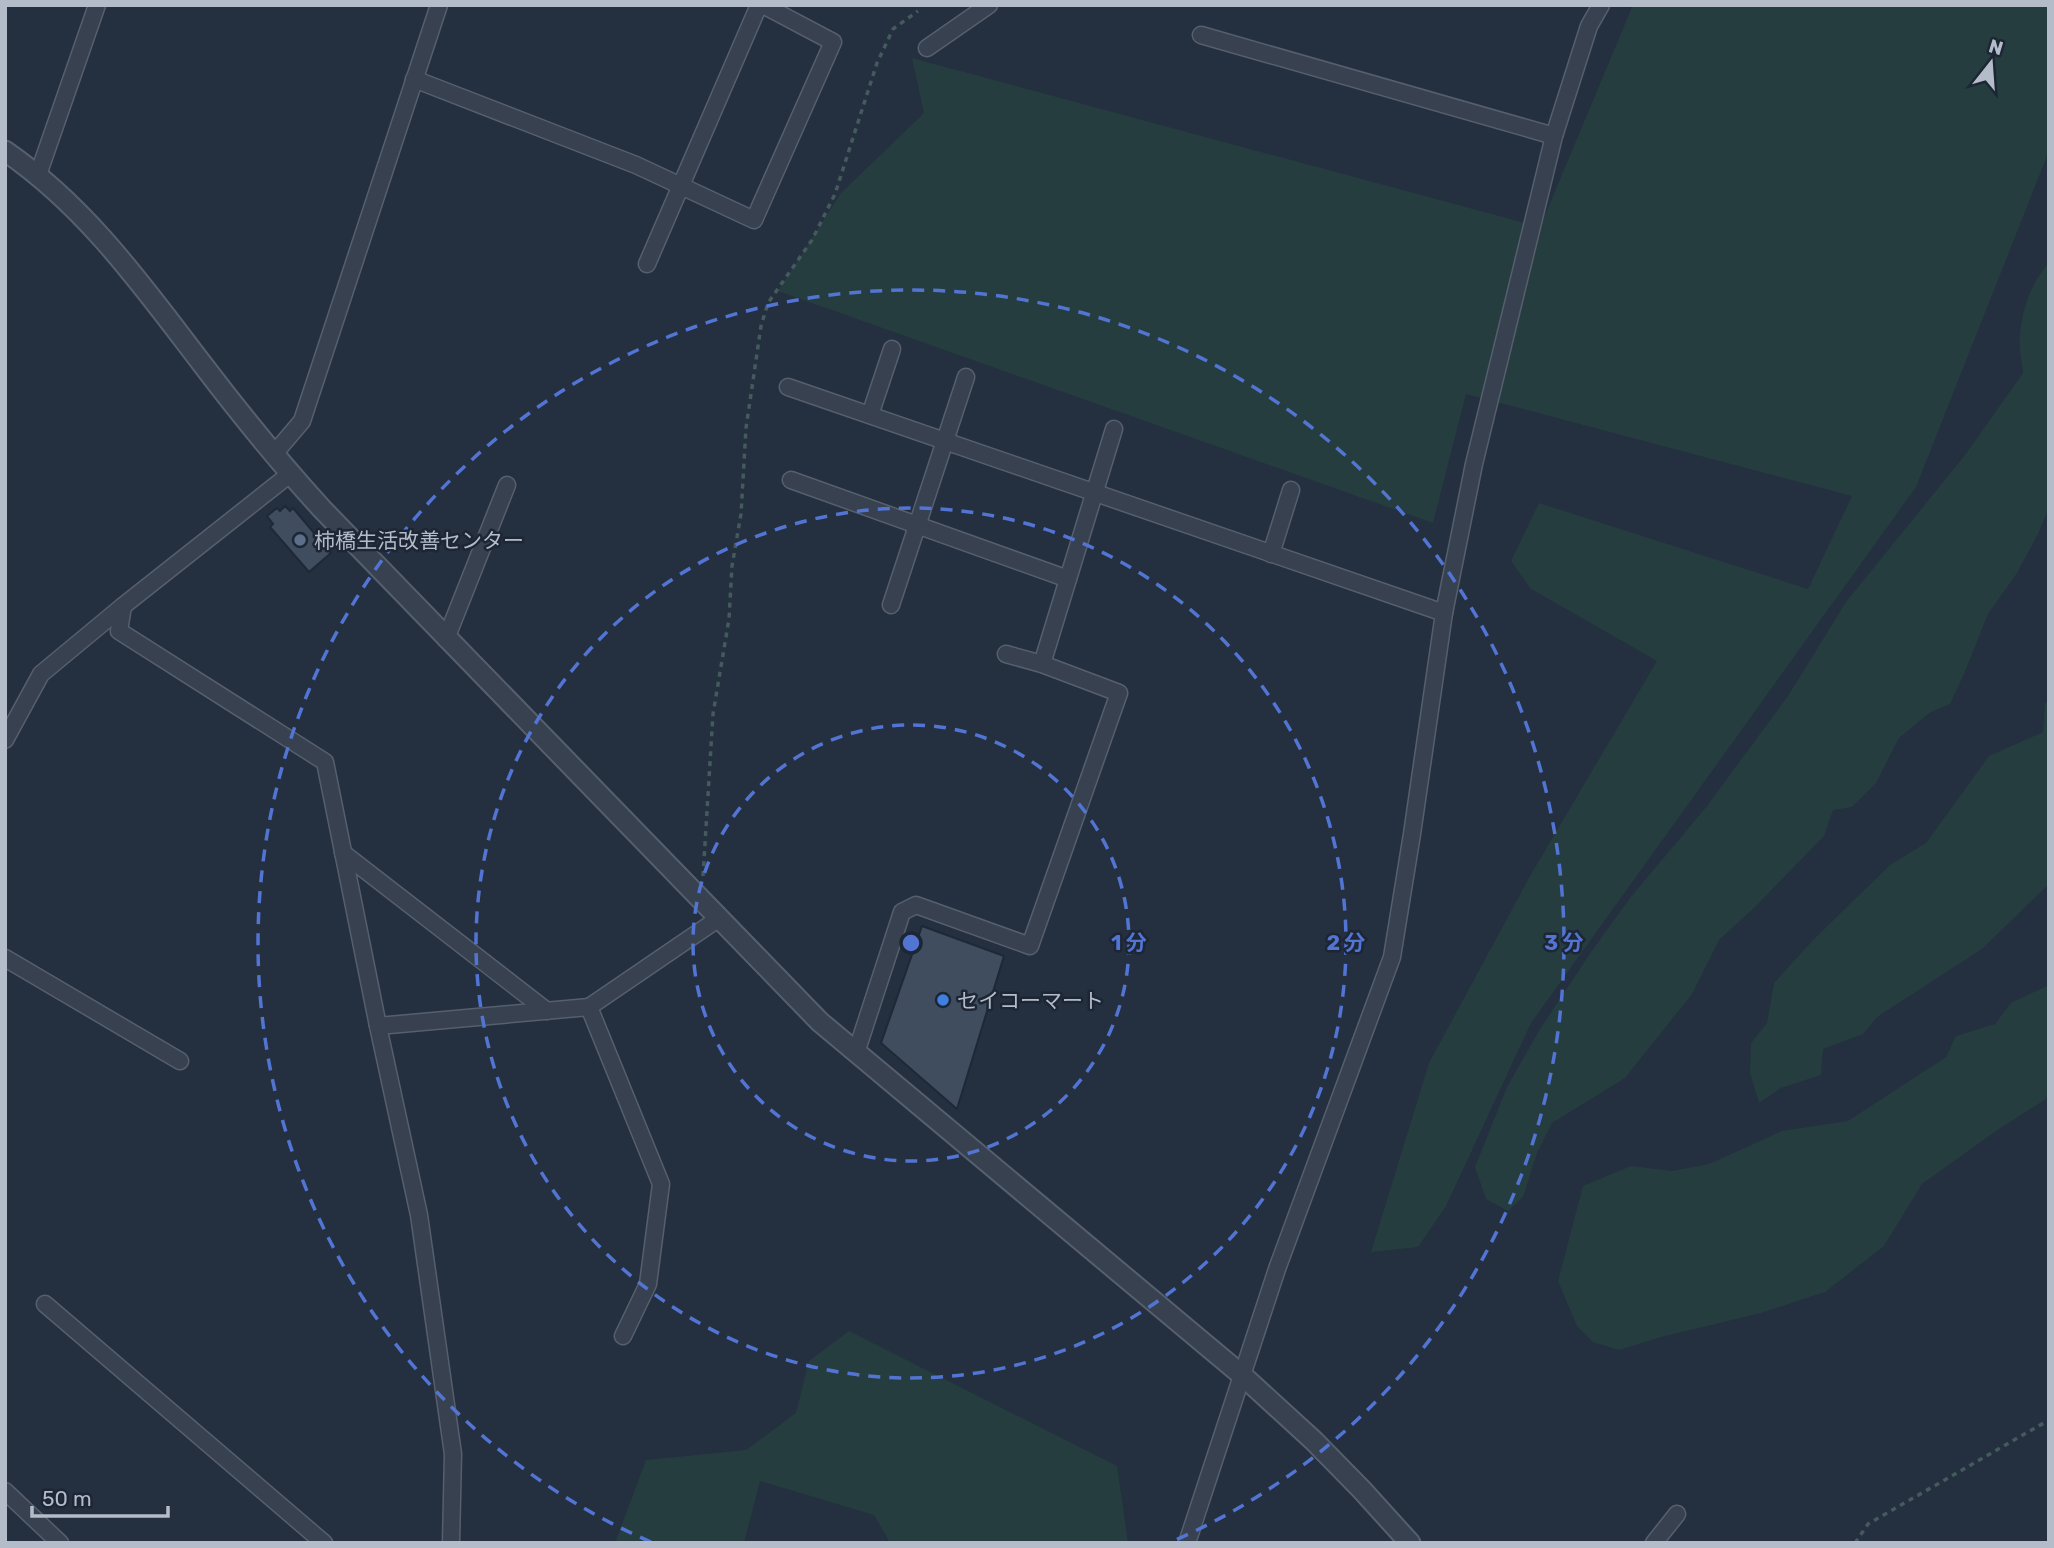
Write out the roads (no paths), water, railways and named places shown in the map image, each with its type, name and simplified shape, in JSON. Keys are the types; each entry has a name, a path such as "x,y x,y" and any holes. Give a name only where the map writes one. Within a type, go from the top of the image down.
{"street":[{"path":"38,175 97,5"},
{"path":"274,454 302,421 439,5"},
{"path":"414,79 636,165 680,185 754,220 832,42 761,5 680,185 647,264"},
{"path":"927,48 989,5"},
{"path":"1187,1543 1277,1269 1392,957 1444,613 1474,464 1554,136 1589,26 1601,5"},
{"path":"1201,35 1554,136"},
{"path":"5,152 38,175 120,257 290,474 446,639 820,1022 1243,1376 1314,1441 1410,1543"},
{"path":"870,415 892,349"},
{"path":"891,605 966,377"},
{"path":"788,387 1444,613"},
{"path":"1042,664 1114,429"},
{"path":"5,740 41,674 290,474"},
{"path":"791,480 1068,579"},
{"path":"446,639 507,485"},
{"path":"1271,554 1291,490"},
{"path":"122,607 119,631 325,762 419,1215 453,1454 450,1543"},
{"path":"856,1053 902,912 916,905 1030,946 1119,693 1042,664 1006,654"},
{"path":"343,853 547,1011"},
{"path":"378,1026 589,1007 718,919"},
{"path":"5,958 180,1061"},
{"path":"589,1007 661,1184 648,1284 622,1336"},
{"path":"45,1304 324,1543"},
{"path":"5,1491 60,1543"},
{"path":"1654,1543 1676,1514"}],"place":[{"name":"柿橋生活改善センター","path":"300,540"},
{"name":"セイコーマート","path":"943,1000"}]}
